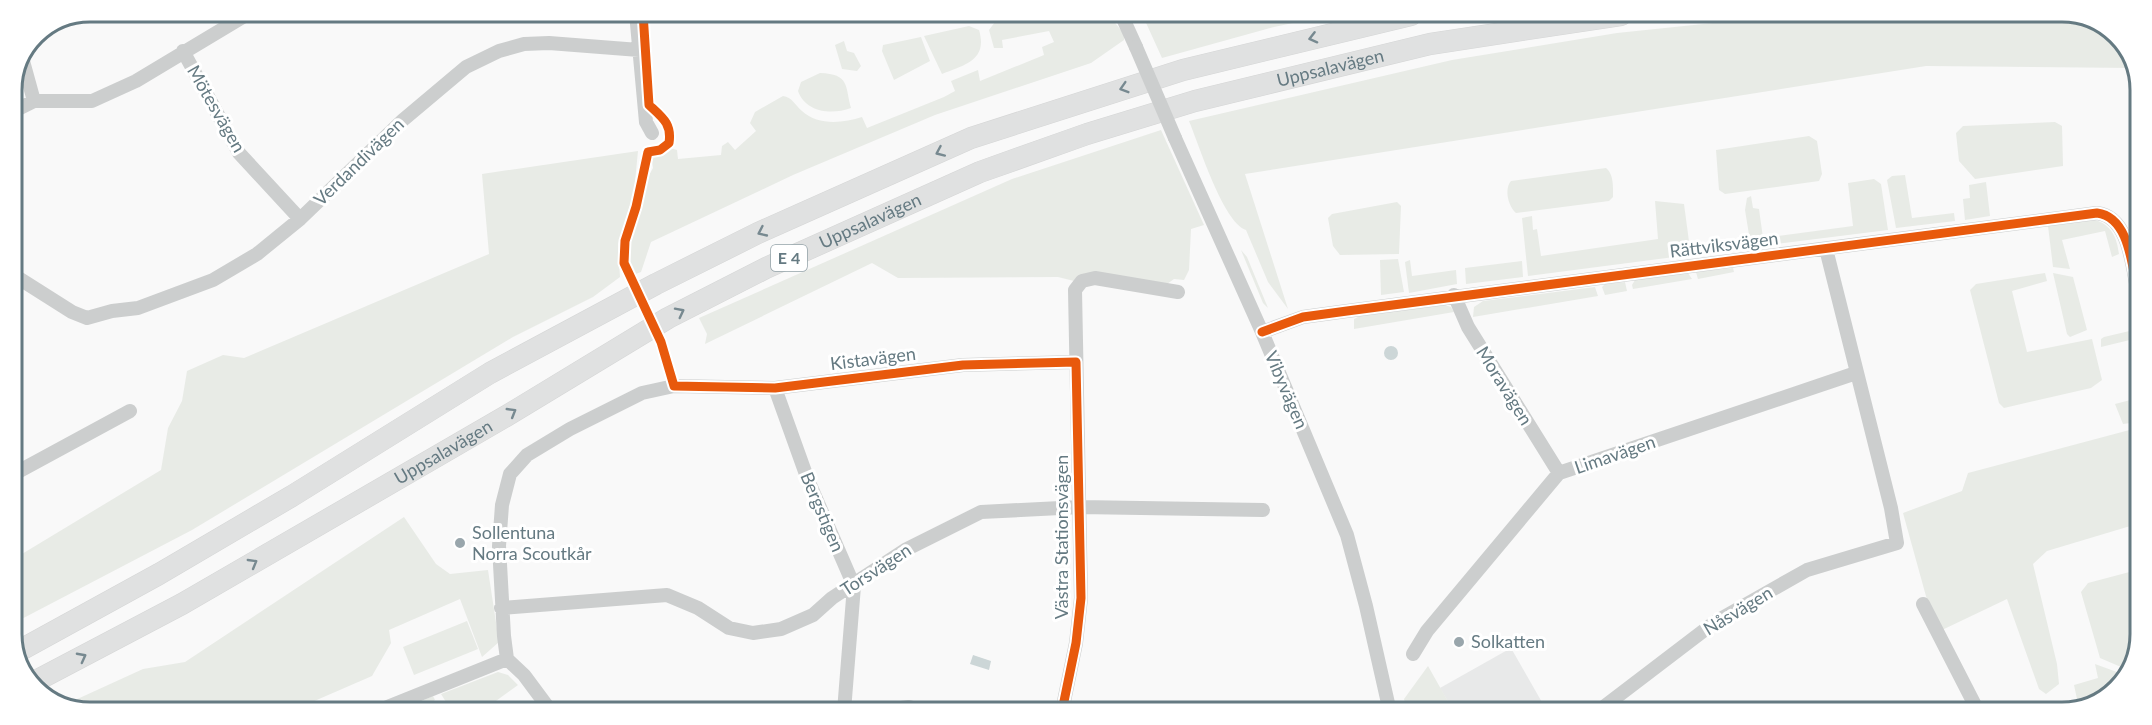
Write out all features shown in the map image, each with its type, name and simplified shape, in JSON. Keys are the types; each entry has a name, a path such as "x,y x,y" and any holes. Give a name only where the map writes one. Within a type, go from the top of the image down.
{"highway":[{"name":"Uppsalavägen","path":"24,648 261,514 490,373 656,284 758,233 971,138 1183,70 1382,22"},
{"name":"Uppsalavägen","path":"39,679 202,592 508,415 668,318 766,268 980,172 1087,134 1195,101 1430,44 1574,22"}],"street":[{"path":"22,107 34,101 92,101 136,81 234,22"},
{"path":"637,22 646,122 652,134"},
{"name":"Vibyvägen","path":"1125,22 1262,333 1347,535 1388,702"},
{"name":"Verdandivägen","path":"22,281 72,312 87,318 112,311 138,308 213,280 257,254 300,219 403,120 466,67 500,51 524,44 549,43 639,50"},
{"name":"Mötesvägen","path":"183,51 239,153 300,219"},
{"path":"26,71 34,101"},
{"name":"Rättviksvägen","path":"1262,333 1303,317 2104,214 2117,221 2129,260"},
{"path":"1826,249 1856,373"},
{"name":"Västra Stationsvägen","path":"1064,702 1076,643 1081,598 1075,290 1082,281 1095,278 1178,292"},
{"name":"Moravägen","path":"1454,296 1468,327 1559,473"},
{"name":"Kistavägen","path":"507,659 501,608 499,546 502,505 510,474 527,455 570,429 642,393 674,386 775,387 963,365 1076,362"},
{"name":"Limavägen","path":"1413,654 1427,631 1559,473 1856,373"},
{"name":"Nåsvägen","path":"1610,702 1715,622 1807,570 1897,543 1891,508 1856,373"},
{"name":"Bergstigen","path":"775,387 808,480 854,586 845,702"},
{"path":"23,469 130,411"},
{"name":"Torsvägen","path":"501,608 667,595 698,609 729,628 753,633 782,629 797,623 905,550 981,512 1080,507 1263,510"},
{"path":"1923,604 1973,702"},
{"path":"400,702 507,659 524,675 544,702"}],"shaded area":[{"path":"995,22 1114,22 1124,34 1124,40 1091,63 935,115 793,175 651,242 641,272 633,275 629,264 629,240 648,177 653,168 651,155 667,147 677,150 678,159 721,155 722,146 728,142 735,150 756,131 750,123 755,112 783,96 789,98 808,116 815,119 839,122 862,117 867,128 955,91 951,81 978,70 980,81 1044,55 1042,47 1054,42 1049,31 1002,40 1003,48 994,48 989,30"},
{"path":"1146,22 1298,22 1274,27 1162,58"},
{"path":"1722,22 2062,22 2083,26 2110,42 2125,68 1926,66 1245,174 1288,309 1268,282 1246,230 1237,224 1220,198 1189,121 1452,60 1617,33"},
{"path":"969,26 979,30 981,40 977,55 966,64 942,74 924,36"},
{"path":"921,37 930,61 894,80 882,51 883,45"},
{"path":"844,41 847,51 854,53 861,66 857,71 842,69 835,45"},
{"path":"820,73 841,79 851,108 828,111 813,108 807,104 798,91 801,82"},
{"path":"2055,122 2062,126 2063,166 1975,179 1959,161 1956,133 1963,126"},
{"path":"1161,130 1204,225 1191,229 1189,270 1184,280 1174,279 1167,284 1074,281 1058,277 898,278 872,263 705,344 707,334 699,318 1012,179"},
{"path":"1809,136 1817,141 1822,174 1819,181 1725,194 1719,190 1716,150"},
{"path":"638,151 634,192 618,244 620,277 593,297 513,337 192,530 23,618 23,553 161,470 168,428 182,401 187,371 223,355 244,358 489,254 482,174"},
{"path":"1606,168 1612,177 1613,185 1613,197 1609,201 1516,213 1509,202 1507,193 1511,181"},
{"path":"1905,175 1912,218 1954,213 1955,221 1896,228 1887,180 1892,176"},
{"path":"1874,179 1881,184 1888,230 1751,247 1745,210 1747,198 1751,196 1753,208 1759,209 1763,238 1853,226 1848,183"},
{"path":"1986,182 1990,216 1965,220 1963,199 1970,198 1969,185"},
{"path":"1655,201 1684,204 1690,249 1728,244 1728,250 1528,276 1522,218 1532,216 1533,230 1537,229 1541,256 1658,239"},
{"path":"1397,202 1401,206 1399,254 1340,255 1333,246 1328,218 1332,214"},
{"path":"2095,220 2106,225 2113,233 2119,254 2112,257 2105,231 2062,240 2070,269 2053,267 2048,226"},
{"path":"1241,250 1247,257 1268,308 1263,303"},
{"path":"1398,259 1404,292 1381,295 1380,260"},
{"path":"1410,260 1412,276 1456,270 1457,284 1409,293 1405,262"},
{"path":"1522,261 1523,277 1466,284 1465,268"},
{"path":"1733,268 1734,272 1698,279 1696,272"},
{"path":"1688,273 1692,279 1633,289 1632,285 1635,280"},
{"path":"2045,273 2047,281 2012,291 2027,352 2092,339 2102,380 2091,388 2004,408 1999,403 1970,290 1976,284"},
{"path":"2053,273 2073,277 2087,330 2070,337 2067,334"},
{"path":"1625,282 1627,291 1605,295 1602,287 1605,284"},
{"path":"1595,287 1598,296 1473,317 1474,307 1483,301"},
{"path":"1445,305 1451,307 1454,312 1354,329 1354,319 1360,316"},
{"path":"2129,331 2129,340 2101,347 2101,339"},
{"path":"1391,346 1396,348 1398,353 1396,358 1391,360 1386,358 1384,353 1386,348"},
{"path":"2130,400 2130,423 2123,424 2115,404"},
{"path":"2130,430 2130,526 2047,551 2033,564 2057,664 2059,684 2046,694 2039,689 2007,599 1942,630 1929,607 1903,513 1962,491 1968,473"},
{"path":"404,517 436,564 450,574 488,570 499,642 482,657 460,599 389,630 391,643 372,676 312,702 75,700 143,669 185,662"},
{"path":"2130,572 2130,634 2126,656 2121,667 2100,658 2081,592 2088,583"},
{"path":"467,621 478,649 414,675 403,647"},
{"path":"1511,648 1542,702 1448,702 1440,688"},
{"path":"973,655 991,661 989,670 970,664"},
{"path":"2095,664 2117,672 2110,683 2096,693 2077,699 2074,685 2098,678"},
{"path":"1428,666 1448,702 1405,702 1404,699"},
{"path":"498,672 508,675 518,685 495,702 446,702 441,694"},
{"path":"433,696 435,700 432,702 419,702"}],"cycle path":[{"path":"644,22 649,105 668,126 670,136 669,143 660,150 648,152 636,207 625,241 624,263 661,342 674,386 775,388 963,365 1076,362 1081,598 1076,643 1064,702"},
{"path":"1262,332 1303,317 2097,213 2108,217 2116,224 2123,233 2129,251"}],"place":[{"name":"Sollentuna Norra Scoutkår","path":"460,543"},
{"name":"Solkatten","path":"1459,642"}]}
